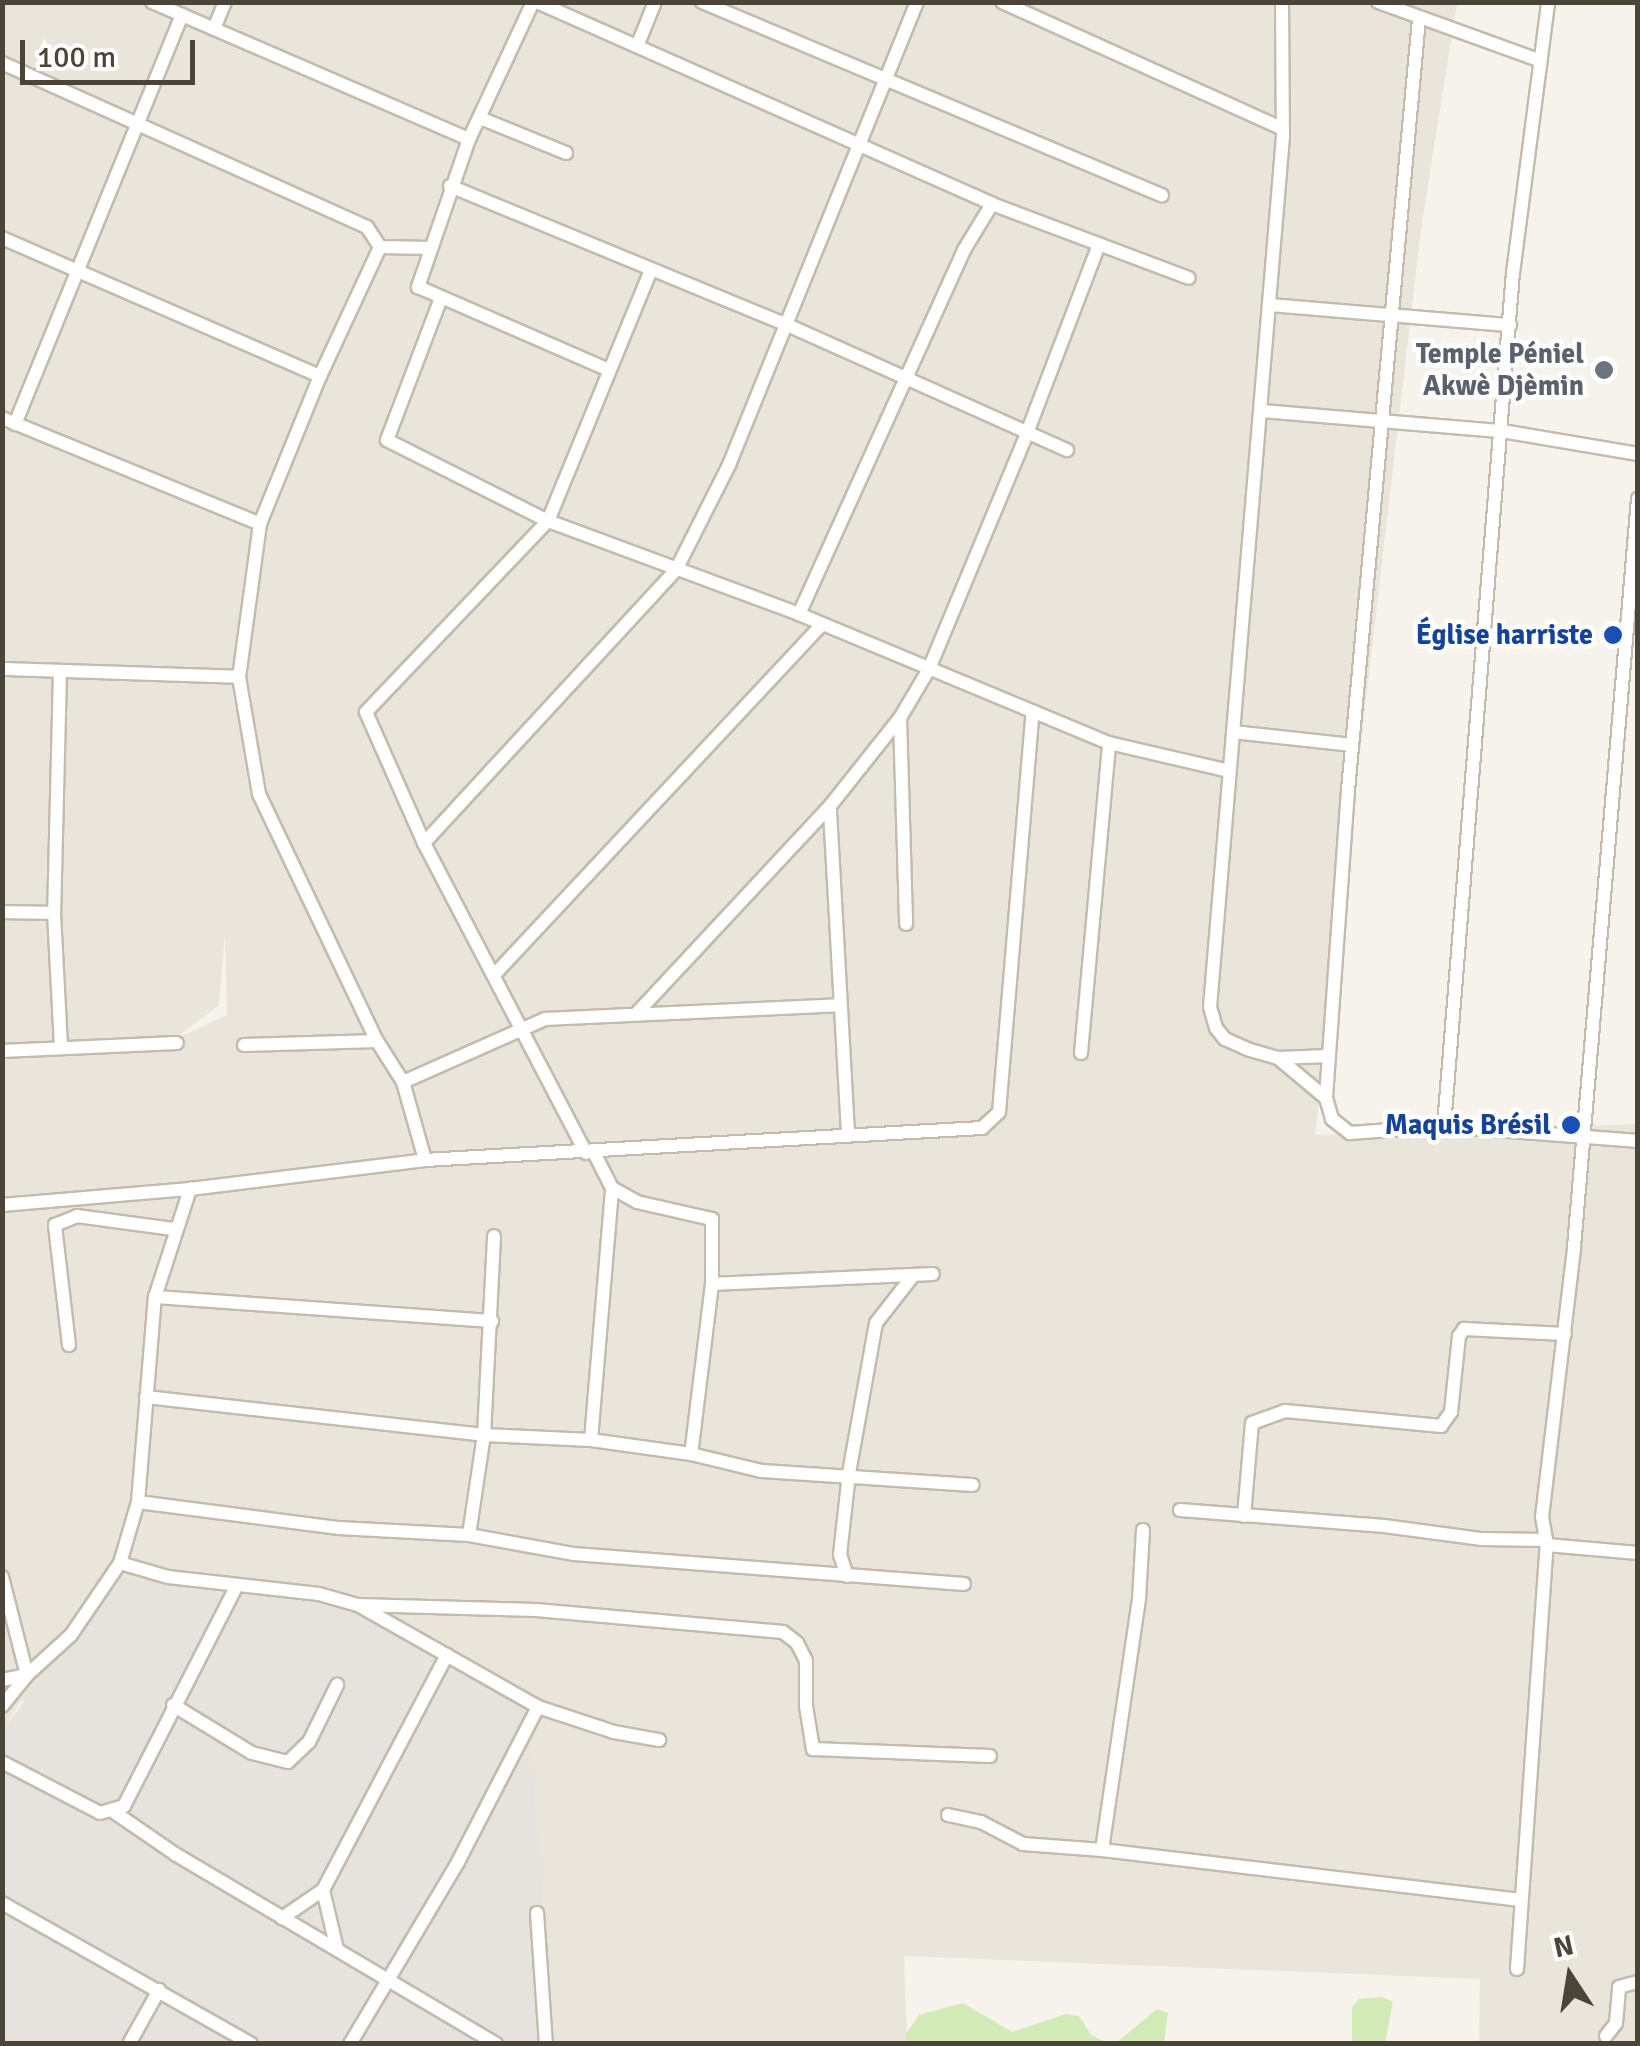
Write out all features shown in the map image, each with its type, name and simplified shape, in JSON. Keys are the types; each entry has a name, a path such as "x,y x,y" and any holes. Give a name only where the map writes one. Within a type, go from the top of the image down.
{"street":[{"path":"152,2 469,139"},
{"path":"214,30 225,2"},
{"path":"607,369 418,287 469,139 535,2 638,44 992,204 1189,278"},
{"path":"638,44 655,2"},
{"path":"702,2 1162,196"},
{"path":"424,843 676,570 730,466 917,2"},
{"path":"1002,2 1283,128"},
{"path":"1282,2 1283,128 1210,1007 1216,1028 1226,1039 1278,1058 1326,1098"},
{"path":"1378,2 1541,60"},
{"path":"1444,1126 1516,234 1548,2"},
{"path":"182,15 134,124 78,273 9,421 260,524"},
{"path":"1418,18 1352,745 1326,1098 1332,1118 1350,1134 1444,1126 1638,1141"},
{"path":"2,63 367,227 380,247"},
{"path":"480,118 566,154"},
{"path":"450,186 784,324 1067,450"},
{"path":"799,614 964,250 992,204"},
{"path":"2,238 320,376"},
{"path":"636,1014 830,806 900,718 929,668 1027,432 1099,244"},
{"path":"380,247 431,248"},
{"path":"380,247 320,376 260,524 239,677 259,794 377,1040 403,1082 425,1160"},
{"path":"651,270 607,369 548,521 366,712 424,843 521,1028 612,1188 638,1202 712,1219 712,1284 691,1454"},
{"path":"441,298 387,440 548,521 799,614 1109,743 1228,771"},
{"path":"1270,304 1510,324"},
{"path":"1262,411 1502,431 1638,454"},
{"path":"1518,1969 1547,1542 1542,1517 1565,1334 1638,500"},
{"path":"494,975 822,624"},
{"path":"2,669 239,677"},
{"path":"60,672 54,914 61,1048"},
{"path":"2,1205 190,1189 425,1160 982,1128 999,1112 1033,710"},
{"path":"900,718 906,924"},
{"path":"1233,732 1352,745"},
{"path":"1081,1053 1109,743"},
{"path":"830,806 848,1133"},
{"path":"2,912 54,914"},
{"path":"403,1082 545,1019 838,1005"},
{"path":"244,1045 377,1040"},
{"path":"2,1050 177,1043"},
{"path":"1278,1058 1329,1056"},
{"path":"592,1440 612,1188"},
{"path":"2,1706 27,1674 71,1635 120,1563 138,1502 155,1297 190,1189"},
{"path":"69,1345 56,1225 77,1216 174,1230"},
{"path":"469,1535 484,1434 494,1236"},
{"path":"712,1284 933,1274"},
{"path":"847,1576 840,1555 849,1474 876,1323 912,1277"},
{"path":"155,1297 492,1321"},
{"path":"1244,1516 1252,1422 1286,1411 1441,1426 1450,1412 1459,1336 1464,1329 1565,1334"},
{"path":"146,1398 484,1434 592,1440 691,1454 762,1471 973,1485"},
{"path":"138,1502 339,1528 469,1535 554,1552 964,1584"},
{"path":"1180,1510 1638,1552"},
{"path":"1102,1850 1140,1598 1143,1530"},
{"path":"120,1563 138,1572 319,1594 358,1605 538,1707 614,1732 660,1740"},
{"path":"2,1578 27,1674"},
{"path":"2,1762 100,1814 124,1806 237,1585"},
{"path":"358,1605 536,1610 783,1632 797,1643 806,1661 806,1706 813,1749 990,1756"},
{"path":"282,1918 324,1890 447,1655"},
{"path":"2,1680 27,1674"},
{"path":"173,1705 252,1753 288,1762 309,1742 336,1685"},
{"path":"350,2044 386,1977 458,1862 538,1707"},
{"path":"114,1812 148,1838 496,2044"},
{"path":"948,1815 980,1822 1023,1844 1521,1900"},
{"path":"324,1890 338,1950"},
{"path":"2,1903 250,2044"},
{"path":"537,1913 546,2044"},
{"path":"1606,2036 1616,2023 1620,1987 1638,1982"},
{"path":"130,2044 159,1990"}],"shaded area":[{"path":"3,3 1457,3 1421,229 1315,1135 1637,1124 1637,2043 1479,2043 1480,1979 904,1956 907,2043 550,2043 526,1707 21,1701 3,1731","holes":["225,934 227,1015 173,1040 219,1005"]},
{"path":"118,1577 355,1605 526,1707 543,1902 546,2043 3,2043 2,1731"}],"green space":[{"path":"1382,1997 1393,2002 1385,2043 1352,2043 1352,2007 1359,1999"},
{"path":"963,2003 1012,2032 1066,2014 1079,2016 1091,2035 1108,2043 906,2043 906,2034 919,2015"},
{"path":"1157,2009 1168,2013 1164,2043 1116,2043"}],"place":[{"name":"Temple Péniel Akwè Djèmin","path":"1604,370"},
{"name":"Église harriste","path":"1613,635"},
{"name":"Maquis Brésil","path":"1571,1125"}]}
